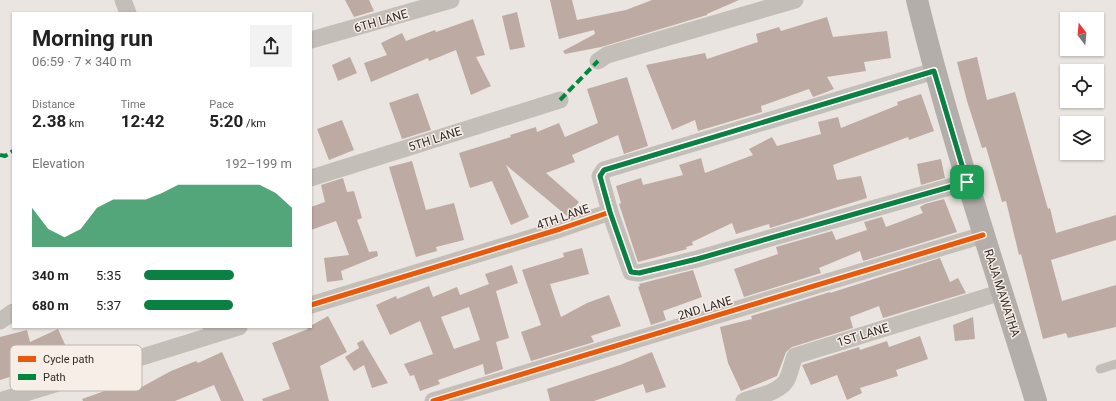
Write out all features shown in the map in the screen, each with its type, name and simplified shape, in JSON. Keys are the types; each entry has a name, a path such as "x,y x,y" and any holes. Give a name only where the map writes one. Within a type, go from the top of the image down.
{"street":[{"path":"123,0 128,12"},
{"name":"6TH LANE","path":"312,40 451,0"},
{"path":"598,61 607,55 795,0"},
{"name":"RAJA MAWATHA","path":"917,0 934,71 983,234 1036,401"},
{"path":"934,71 604,170 600,176 610,212 631,272 639,273 697,259 967,182"},
{"name":"5TH LANE","path":"312,178 560,100"},
{"name":"4TH LANE","path":"312,305 560,229 610,212"},
{"name":"2ND LANE","path":"433,401 983,234"},
{"name":"1ST LANE","path":"744,401 783,386 788,378 792,363 796,356 1002,292"},
{"path":"0,322 12,313"},
{"path":"142,354 212,331 232,328"},
{"path":"0,401 30,391"}],"lane":[{"path":"1100,369 1116,364"}],"building":[{"path":"345,0 369,0 374,11 354,17"},
{"path":"550,0 572,0 577,20 626,10 652,0 739,0 707,15 601,47 565,54 563,51 595,34 594,30 559,39"},
{"path":"517,12 525,47 510,50 502,16"},
{"path":"827,17 833,37 887,31 891,58 864,62 866,71 827,77 834,89 813,97 809,89 761,106 762,112 698,131 695,120 672,130 646,65 705,53 707,59 758,42 756,34 779,27 781,31"},
{"path":"473,19 485,55 476,57 491,86 471,95 456,50 429,61 428,58 371,82 364,63 387,55 381,43 402,33 406,41 435,30 436,32"},
{"path":"350,57 357,73 338,81 332,65"},
{"path":"977,57 987,100 1015,92 1048,209 1050,208 1056,233 1116,215 1116,240 1051,260 1062,301 1116,285 1116,327 1068,338 1066,333 1043,339 1021,254 1019,255 1006,201 1002,202 986,147 982,148 967,101 957,62"},
{"path":"627,77 648,146 624,154 618,135 572,155 575,162 546,173 579,202 567,216 506,165 529,217 511,225 492,181 470,188 459,153 511,137 510,135 536,127 537,132 559,123 565,137 598,123 587,89"},
{"path":"418,93 431,130 402,139 389,103"},
{"path":"921,94 934,131 909,140 908,137 833,165 837,180 861,176 867,198 770,228 769,224 736,234 732,223 692,242 693,245 686,247 687,249 638,262 619,204 621,203 616,186 641,178 643,185 683,175 679,165 701,158 705,173 753,155 749,149 772,137 777,146 821,134 818,122 838,117 841,128 898,105 897,102"},
{"path":"342,120 354,150 329,160 317,129"},
{"path":"941,159 945,178 921,185 917,164"},
{"path":"412,161 426,210 454,203 464,240 436,247 437,251 416,257 389,167"},
{"path":"343,178 347,192 354,191 362,218 357,220 369,252 377,251 378,256 341,271 343,280 327,282 324,258 349,255 336,221 312,230 312,207 325,202 321,185"},
{"path":"944,199 957,232 863,261 860,251 819,268 821,273 744,297 734,269 778,254 776,247 832,231 836,240 867,230 864,222 882,217 886,227 923,213 920,207 925,204"},
{"path":"582,248 589,274 550,284 561,317 587,303 609,295 621,326 591,336 594,342 531,361 521,332 541,325 522,270 564,257 563,253"},
{"path":"940,258 950,282 958,278 966,293 883,318 879,306 850,317 853,328 792,347 786,352 777,376 741,391 728,363 720,327 752,319 751,316"},
{"path":"512,265 518,283 496,291 509,338 496,342 503,369 485,375 483,364 438,380 440,384 420,391 414,375 410,376 404,364 433,354 420,321 390,335 376,305 396,296 397,299 429,286 433,297 457,287 460,295 489,284 485,274","holes":["469,307 480,340 454,349 441,317"]},
{"path":"693,270 702,297 663,311 666,320 651,325 638,287 640,286 639,284"},
{"path":"328,316 347,352 320,366 329,401 263,401 262,399 290,389 272,343 308,329 307,328 312,328 312,325"},
{"path":"973,317 975,339 955,341 953,325"},
{"path":"58,329 65,345 10,345 10,377 0,380 0,337 27,330 30,342"},
{"path":"920,336 928,359 896,370 898,376 860,388 862,393 847,400 837,375 811,385 802,365 859,347 860,350 887,341 889,347"},
{"path":"363,340 388,383 372,388 364,365 354,371 345,357 359,348 357,343"},
{"path":"222,352 244,401 221,401 214,385 175,401 83,401 82,399 105,391 142,391 142,387 171,371 196,361 198,363"},
{"path":"652,352 666,387 646,393 643,384 594,401 550,401 547,389 620,365"}],"marked path":[{"path":"560,100 598,61"},
{"path":"0,155 5,156 12,152"}],"cycle path":[{"path":"312,305 560,229 610,212 600,176 604,170 934,71"},
{"path":"433,401 983,235"}],"route":[{"path":"934,71 967,182 697,259 639,273 631,272 610,212 600,176 601,172 604,170 934,71"}]}
